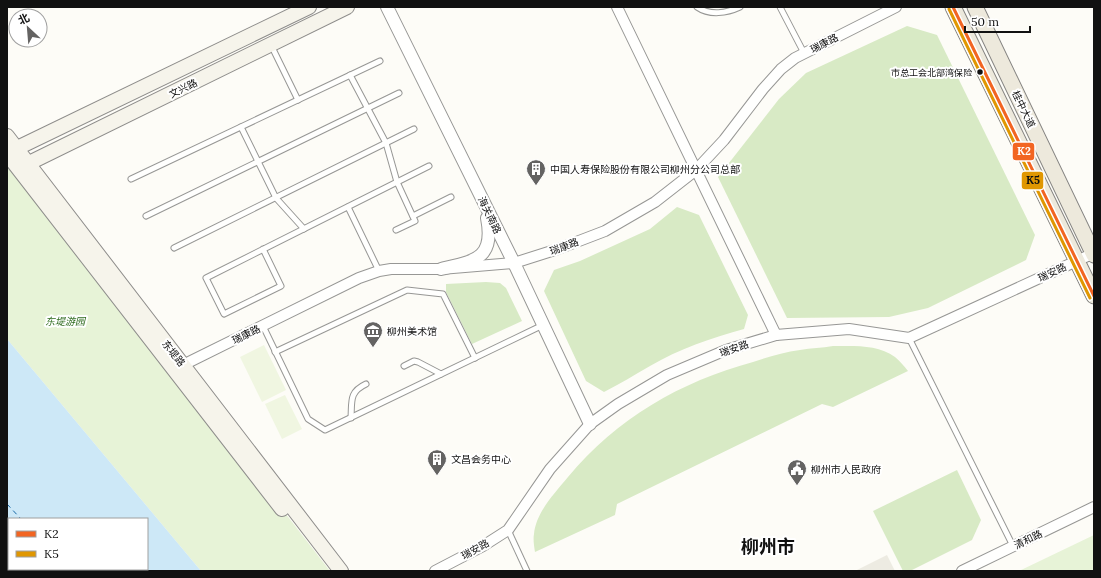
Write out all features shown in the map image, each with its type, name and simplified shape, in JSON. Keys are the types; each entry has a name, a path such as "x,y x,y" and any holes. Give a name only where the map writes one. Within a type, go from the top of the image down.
{"main road":[{"name":"文兴路","path":"10,152 309,7"},
{"name":"文兴路","path":"23,166 347,7"},
{"name":"桂中大道","path":"954,7 1094,296"},
{"name":"桂中大道","path":"975,7 1094,254"},
{"path":"7,136 10,152 23,166 179,369 330,571"},
{"name":"东堤路","path":"179,369 341,571"}],"street":[{"name":"海关南路","path":"387,7 514,263 590,424"},
{"path":"617,7 776,335"},
{"name":"瑞康路","path":"179,369 359,278 379,271 406,268 441,269 514,263 558,249 604,231 655,202 696,170 724,140 781,69 795,58 896,7"},
{"path":"441,269 471,262 486,248 490,235 485,205"},
{"name":"瑞安路","path":"435,571 483,546 508,530 522,507 550,469 590,424 618,404 667,375 726,350 776,335 849,330 909,338 1076,260 1094,254"},
{"name":"清和路","path":"962,571 1094,506"}],"lane":[{"path":"697,7 711,13 726,12 740,7"},
{"path":"780,7 804,53"},
{"path":"270,44 298,100"},
{"path":"130,180 380,61"},
{"path":"350,75 386,143 397,182 415,221 396,230"},
{"path":"146,216 367,107 399,93"},
{"path":"242,127 276,198 304,229"},
{"path":"174,248 414,130"},
{"path":"263,249 281,286 224,314 206,278 263,249 429,166"},
{"path":"412,216 451,197"},
{"path":"348,207 379,271"},
{"path":"275,352 407,290 443,294 475,358"},
{"path":"262,326 308,419 325,430 543,325"},
{"path":"909,338 1012,546"},
{"path":"404,366 414,361 441,374"},
{"path":"350,418 353,395 359,388 366,384"},
{"path":"508,530 527,571"}],"green space":[{"path":"907,26 937,35 1035,235 1026,260 928,308 889,317 787,318 718,177 779,99 806,73"},
{"name":"东堤游园","path":"7,154 330,571 201,571 7,339"},
{"path":"677,207 699,215 748,315 744,329 707,340 672,354 604,392 586,381 544,291 554,270 580,261 650,229"},
{"path":"486,282 500,283 506,288 522,321 472,344 446,292 446,284"},
{"path":"264,345 286,390 262,402 240,357"},
{"path":"833,346 865,347 881,350 895,357 908,371 833,407 822,404 617,504 615,515 535,552 534,538 536,526 538,518 547,503 587,456 607,437 629,420 675,392 726,370 782,353"},
{"path":"285,395 302,429 282,439 265,404"},
{"path":"957,470 981,520 972,540 910,571 903,571 873,511"},
{"path":"1094,535 1094,571 1019,571"}],"shaded area":[{"path":"887,555 895,571 855,571"}],"water":[{"path":"7,339 201,571 7,571"}],"ferry route":[{"path":"7,504 20,518"}],"transit line":[{"name":"K2","path":"953,7 1094,296"},
{"name":"K5","path":"949,9 1090,298"}],"place":[{"name":"市总工会北部湾保险","path":"980,72"},
{"name":"中国人寿保险股份有限公司柳州分公司总部","path":"536,186"},
{"name":"柳州美术馆","path":"373,348"},
{"name":"文昌会务中心","path":"437,476"},
{"name":"柳州市人民政府","path":"797,486"}],"district":[{"name":"柳州市","path":"768,547"}]}
